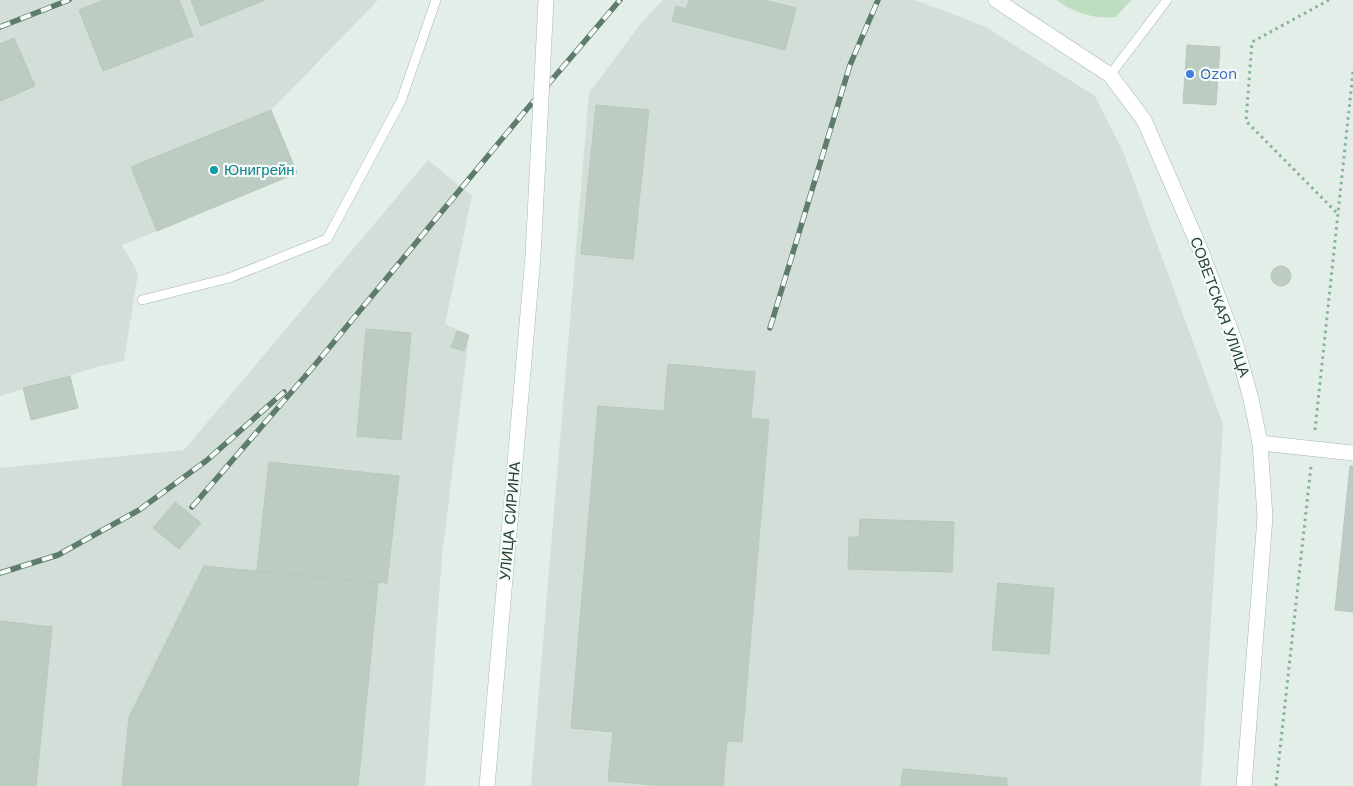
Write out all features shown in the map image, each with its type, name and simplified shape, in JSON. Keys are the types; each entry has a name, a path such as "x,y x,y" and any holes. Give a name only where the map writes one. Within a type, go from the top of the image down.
{"street":[{"name":"УЛИЦА СИРИНА","path":"487,786 533,256 546,0"},
{"name":"СОВЕТСКАЯ УЛИЦА","path":"996,0 1110,75 1144,120 1201,251 1236,345 1251,399 1260,443 1265,517 1245,786"},
{"path":"1260,443 1353,453"}],"lane":[{"path":"142,300 229,278 327,239 401,101 436,0"},
{"path":"1110,75 1166,0"}],"path":[{"path":"1329,0 1252,42 1246,121 1338,214"}],"shaded area":[{"path":"0,0 378,0 271,110 131,167 157,231 122,245 138,273 124,361 0,396"},
{"path":"663,0 915,0 984,26 1095,96 1123,151 1223,424 1201,786 531,786 589,93 642,22"},
{"path":"428,160 472,196 445,324 469,335 442,556 425,786 0,786 0,468 184,450"}],"green space":[{"path":"1057,0 1131,0 1116,17 1108,17 1078,12"}],"building":[{"path":"104,0 179,0 193,36 103,71 79,10"},
{"path":"191,0 265,0 201,26"},
{"path":"689,0 764,0 796,8 785,50 672,21 676,6 686,9"},
{"path":"14,38 35,86 0,101 0,44"},
{"path":"1187,45 1220,47 1216,105 1183,103"},
{"path":"596,105 649,110 633,259 581,254"},
{"name":"Юнигрейн","path":"271,110 297,173 157,231 131,167"},
{"path":"1281,266 1288,269 1291,276 1288,283 1281,286 1274,283 1271,276 1274,269"},
{"path":"366,329 411,333 401,440 357,436"},
{"path":"457,331 469,335 464,351 451,347"},
{"path":"668,364 755,372 751,418 769,420 742,742 727,741 723,786 667,786 608,781 613,732 571,728 598,406 664,411"},
{"path":"70,376 78,408 31,420 23,388"},
{"path":"269,462 399,476 387,583 257,571"},
{"path":"1350,466 1353,466 1353,612 1335,610"},
{"path":"175,502 201,523 179,549 153,528"},
{"path":"860,519 954,522 952,572 848,569 849,537 859,537"},
{"path":"204,566 378,583 358,786 122,786 129,717"},
{"path":"998,583 1054,588 1049,654 992,650"},
{"path":"0,621 52,627 36,786 0,786"},
{"path":"903,769 1007,778 1007,786 901,786"}],"railway":[{"path":"0,27 69,0"},
{"path":"192,507 314,366 521,116 620,0"},
{"path":"770,328 850,65 878,0"},
{"path":"0,573 58,555 139,510 206,461 284,392"}],"place":[{"name":"Ozon","path":"1190,74"},
{"name":"Юнигрейн","path":"214,170"}]}
